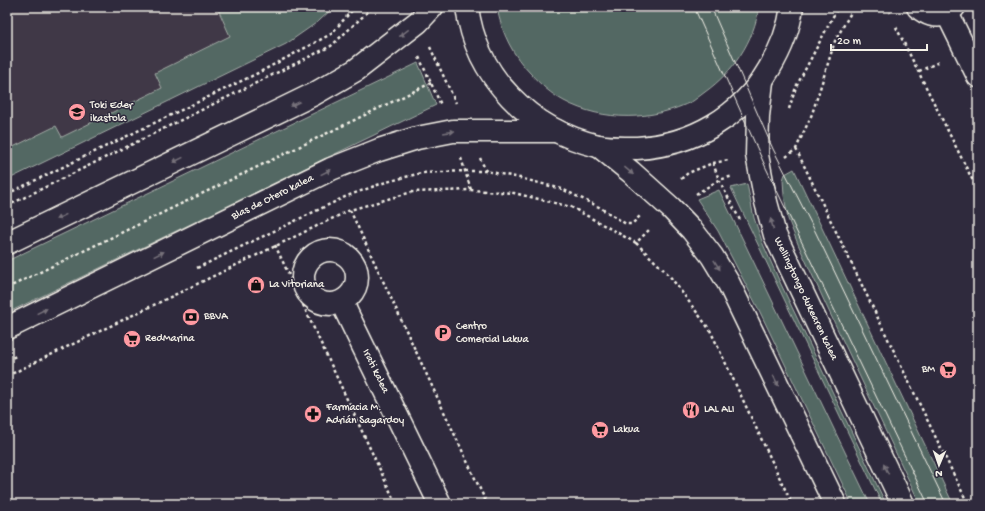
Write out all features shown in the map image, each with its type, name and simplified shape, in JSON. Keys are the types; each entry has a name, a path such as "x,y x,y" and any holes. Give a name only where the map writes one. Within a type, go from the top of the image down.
{"street":[{"path":"467,7 468,20 477,48 491,74 509,97 531,116 556,131 577,140 599,146 624,148 649,147 673,143 697,134 719,122 739,107 762,81 779,52 794,11"},
{"path":"918,7 924,13 935,16 950,10 978,76"},
{"path":"7,243 314,94 356,70 419,20"},
{"name":"Wellingtongo dukearen kalea","path":"762,81 756,147 766,202 775,235 903,504"},
{"name":"Blas de Otero kalea","path":"7,328 331,169 379,150 417,138 461,131 556,131"},
{"path":"599,146 671,208 692,230 712,256 729,284 835,504"},
{"name":"Irati kalea","path":"342,302 440,504"}],"path":[{"path":"7,194 258,73 331,34 355,7"},
{"path":"7,206 330,46 373,7"},
{"path":"636,243 671,208 719,180 766,168 780,162 796,149 812,114 835,41 854,7"},
{"path":"887,7 890,14"},
{"path":"419,20 431,83 486,171"},
{"path":"419,20 461,131 465,171 471,190"},
{"path":"894,21 978,191"},
{"path":"7,288 431,83"},
{"path":"796,149 968,504"},
{"path":"191,271 347,196 383,183 421,173 486,171 520,178 562,189 599,207 626,224 632,224"},
{"path":"7,376 350,210 412,192 471,190 514,192 571,207 636,243 669,275 710,330 792,504"},
{"path":"350,210 487,504"},
{"path":"275,245 396,504"},
{"path":"7,360 21,354"}],"shaded area":[{"name":"Toki Eder ikastola","path":"7,7 334,7 319,21 286,44 7,180"}],"green space":[{"path":"217,7 334,7 319,21 286,44 7,180 7,150 56,126 62,137 162,88 155,73 230,36"},
{"path":"497,7 759,7 752,32 741,55 725,75 693,101 678,108 645,115 611,116 579,108 564,101 546,89 525,67 513,51 501,25"},
{"path":"418,63 436,105 7,313 7,261"},
{"path":"794,169 953,504 920,504 827,307 788,219 783,180 785,174"},
{"path":"747,184 754,218 763,244 886,504 882,504 731,188"},
{"path":"719,190 870,504 852,504 759,310 718,231 697,199"}],"tram line":[{"path":"694,7 766,168 928,504"},
{"path":"711,7 773,149 815,231 946,504"}],"place":[{"name":"Toki Eder ikastola","path":"77,112"},
{"name":"La Vitoriana","path":"256,285"},
{"name":"BBVA","path":"191,317"},
{"name":"Centro Comercial Lakua","path":"443,333"},
{"name":"RedMarina","path":"132,339"},
{"name":"BM","path":"948,370"},
{"name":"LAL ALI","path":"691,410"},
{"name":"Farmacia M. Adrián Sagardoy","path":"313,414"},
{"name":"Lakua","path":"600,430"}]}
